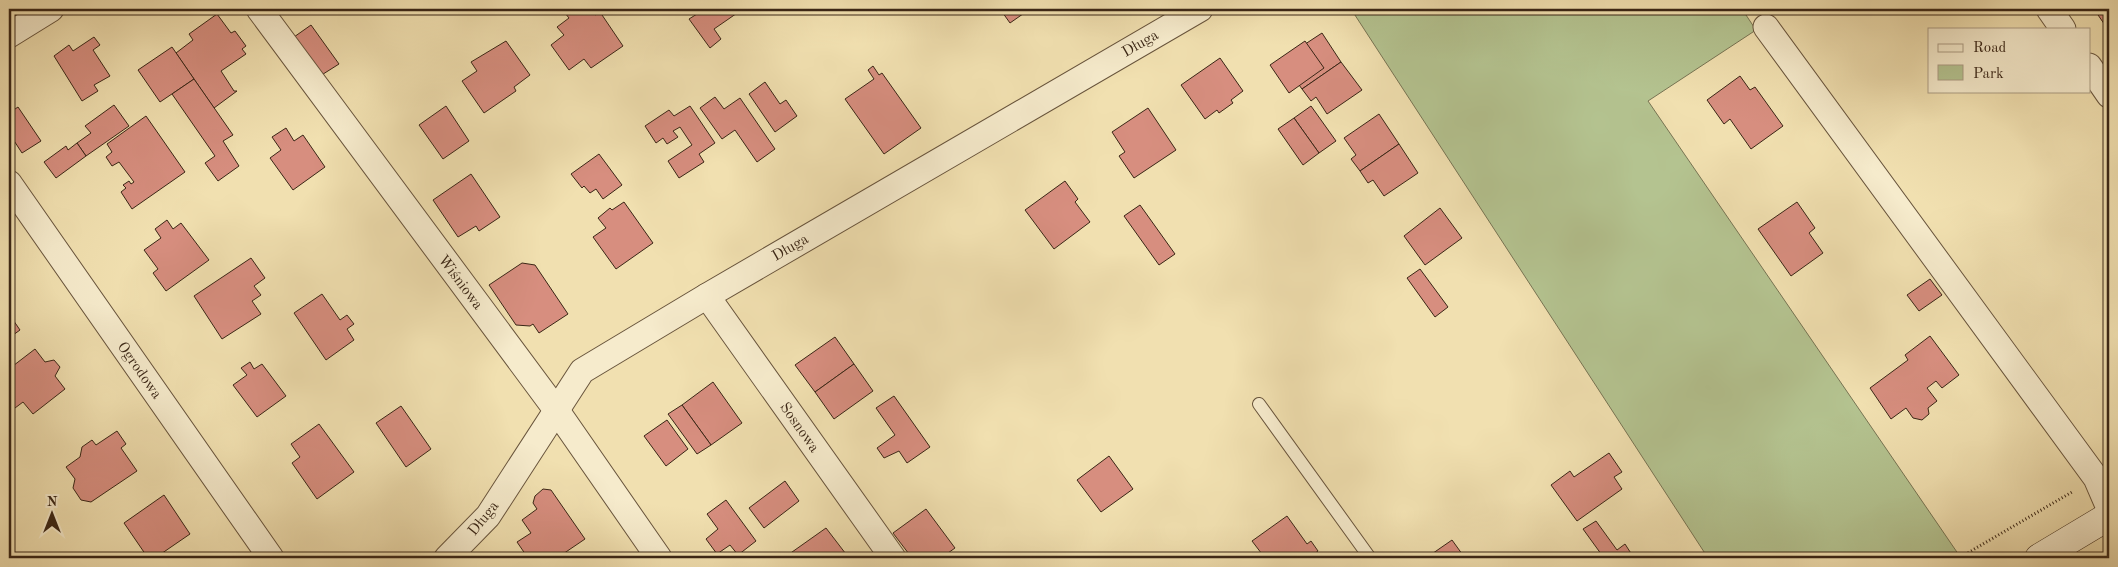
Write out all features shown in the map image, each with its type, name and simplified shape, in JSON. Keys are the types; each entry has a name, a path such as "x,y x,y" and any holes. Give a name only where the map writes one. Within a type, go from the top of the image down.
{"main road":[{"path":"2039,558 2109,516"}],"street":[{"path":"9,35 51,9"},
{"name":"Wiśniowa","path":"259,9 557,411 659,558"},
{"name":"Długa","path":"447,558 488,516 582,371 707,296 1200,9"},
{"path":"2049,9 2062,28"},
{"path":"1766,27 2096,478 2109,508"},
{"path":"2090,67 2109,95"},
{"name":"Ogrodowa","path":"9,182 271,558"},
{"name":"Sosnowa","path":"707,296 893,558"}],"lane":[{"path":"1259,404 1370,558"}],"path":[{"path":"1959,558 2096,478"}],"green space":[{"path":"1351,9 1742,9 1756,30 1648,101 1961,558 1708,558"}],"building":[{"path":"571,9 578,9 581,14 589,9 595,15 600,12 623,46 591,68 584,59 569,70 551,45 564,35 557,27 569,18 565,13"},
{"path":"705,9 743,9 714,29 721,39 710,48 689,19"},
{"path":"1000,9 1030,9 1010,23"},
{"path":"2100,9 2109,9 2109,31 2096,12"},
{"path":"217,14 231,33 235,31 246,46 242,49 246,54 221,71 234,91 237,91 214,108 176,53 193,40 189,34"},
{"path":"311,25 339,64 320,76 294,37"},
{"path":"1322,33 1341,62 1302,89 1293,77 1299,73 1287,56"},
{"path":"94,37 100,45 93,50 110,76 94,85 98,91 82,101 54,56 69,45 73,51"},
{"path":"506,41 530,75 514,87 516,91 484,113 462,81 477,71 471,62"},
{"path":"1305,41 1324,68 1289,93 1270,65"},
{"path":"172,47 194,79 160,102 138,70"},
{"path":"1220,58 1243,91 1231,100 1233,103 1219,113 1217,110 1205,119 1181,85"},
{"path":"1341,62 1362,90 1327,114 1316,97 1311,101 1302,89"},
{"path":"873,66 879,75 882,73 921,128 884,154 845,99 874,79 868,70"},
{"path":"1740,76 1750,90 1755,87 1783,126 1751,149 1730,119 1724,124 1707,100"},
{"path":"194,79 233,135 223,141 239,166 218,181 205,163 215,156 172,94"},
{"path":"765,82 780,104 786,100 797,116 775,132 749,94"},
{"path":"715,97 724,109 740,98 775,149 757,162 735,130 722,139 700,108"},
{"path":"114,105 129,126 86,156 77,143 91,133 85,126"},
{"path":"446,106 469,141 443,159 419,125"},
{"path":"690,106 715,143 699,154 704,162 679,178 668,161 692,145 680,127 673,131 678,137 667,144 663,138 656,143 645,126 669,110 674,116"},
{"path":"1311,106 1336,141 1319,153 1294,118"},
{"path":"18,107 41,141 22,153 9,133 9,113"},
{"path":"1148,108 1176,150 1134,178 1119,156 1125,152 1112,132"},
{"path":"1379,114 1399,144 1360,171 1351,159 1356,155 1344,138"},
{"path":"146,116 185,172 132,209 121,192 126,188 123,185 129,181 131,184 134,182 119,162 112,166 106,157 112,152 107,144"},
{"path":"1294,118 1319,153 1303,165 1278,129"},
{"path":"286,128 294,141 303,135 325,167 293,190 270,158 281,150 272,137"},
{"path":"77,143 86,156 56,178 44,162 66,146 68,150"},
{"path":"1399,144 1418,173 1384,196 1373,180 1368,183 1360,171"},
{"path":"599,154 622,185 603,199 596,189 590,193 584,186 582,188 571,174"},
{"path":"471,174 500,217 479,231 476,226 458,237 433,200"},
{"path":"1065,181 1078,199 1075,202 1090,222 1054,249 1025,210"},
{"path":"624,202 653,243 616,269 593,237 606,228 598,218 610,208 612,210"},
{"path":"1797,202 1815,228 1809,233 1823,253 1791,276 1758,229"},
{"path":"1140,205 1175,254 1159,265 1124,216"},
{"path":"1440,208 1462,238 1425,265 1404,236"},
{"path":"167,220 173,229 181,223 209,260 166,291 153,273 158,269 144,250 161,238 155,229"},
{"path":"251,258 265,278 254,286 261,295 252,301 261,314 222,339 194,296"},
{"path":"522,263 535,265 568,314 539,333 533,324 530,326 516,325 489,285"},
{"path":"1420,269 1448,307 1435,317 1407,278"},
{"path":"1930,279 1942,295 1919,311 1907,295"},
{"path":"322,294 340,320 347,315 354,324 347,329 354,340 326,360 294,313"},
{"path":"9,314 20,330 9,338"},
{"path":"1930,336 1959,375 1942,388 1936,381 1927,388 1937,401 1928,408 1929,414 1922,420 1913,418 1906,408 1891,419 1870,388 1908,360 1905,355"},
{"path":"835,337 854,364 815,392 795,365"},
{"path":"35,349 45,362 54,360 60,367 55,376 65,389 33,414 23,402 15,408 9,400 9,389 12,387 9,382 9,369"},
{"path":"250,362 254,369 262,364 286,396 257,417 233,385 247,375 241,368"},
{"path":"854,364 873,391 834,419 815,392"},
{"path":"713,382 742,423 711,445 682,405"},
{"path":"894,396 930,447 907,463 899,451 884,458 877,448 895,435 876,408"},
{"path":"682,405 711,445 697,454 668,414"},
{"path":"401,406 431,449 406,467 376,423"},
{"path":"667,420 688,449 666,466 644,436"},
{"path":"319,424 354,472 317,499 292,463 300,457 291,444"},
{"path":"117,431 126,444 121,448 137,471 91,502 81,500 73,488 75,479 66,467 80,457 82,447 92,440 96,445"},
{"path":"1609,453 1622,472 1614,477 1622,489 1577,521 1551,485 1570,471 1574,477"},
{"path":"1109,456 1133,489 1101,512 1077,480"},
{"path":"785,481 799,501 764,528 749,508"},
{"path":"543,489 551,490 585,539 557,558 528,558 517,542 531,533 522,520 537,509 533,503 535,496"},
{"path":"164,495 190,534 155,558 148,558 124,523"},
{"path":"726,500 756,541 738,555 730,545 717,554 706,539 718,529 707,514"},
{"path":"926,509 955,548 941,558 912,558 893,533"},
{"path":"1287,516 1307,544 1311,541 1318,551 1314,554 1317,558 1265,558 1252,541"},
{"path":"1596,521 1617,550 1625,544 1634,558 1604,558 1583,529"},
{"path":"826,528 849,558 785,557"},
{"path":"1452,540 1465,558 1426,558"}]}
